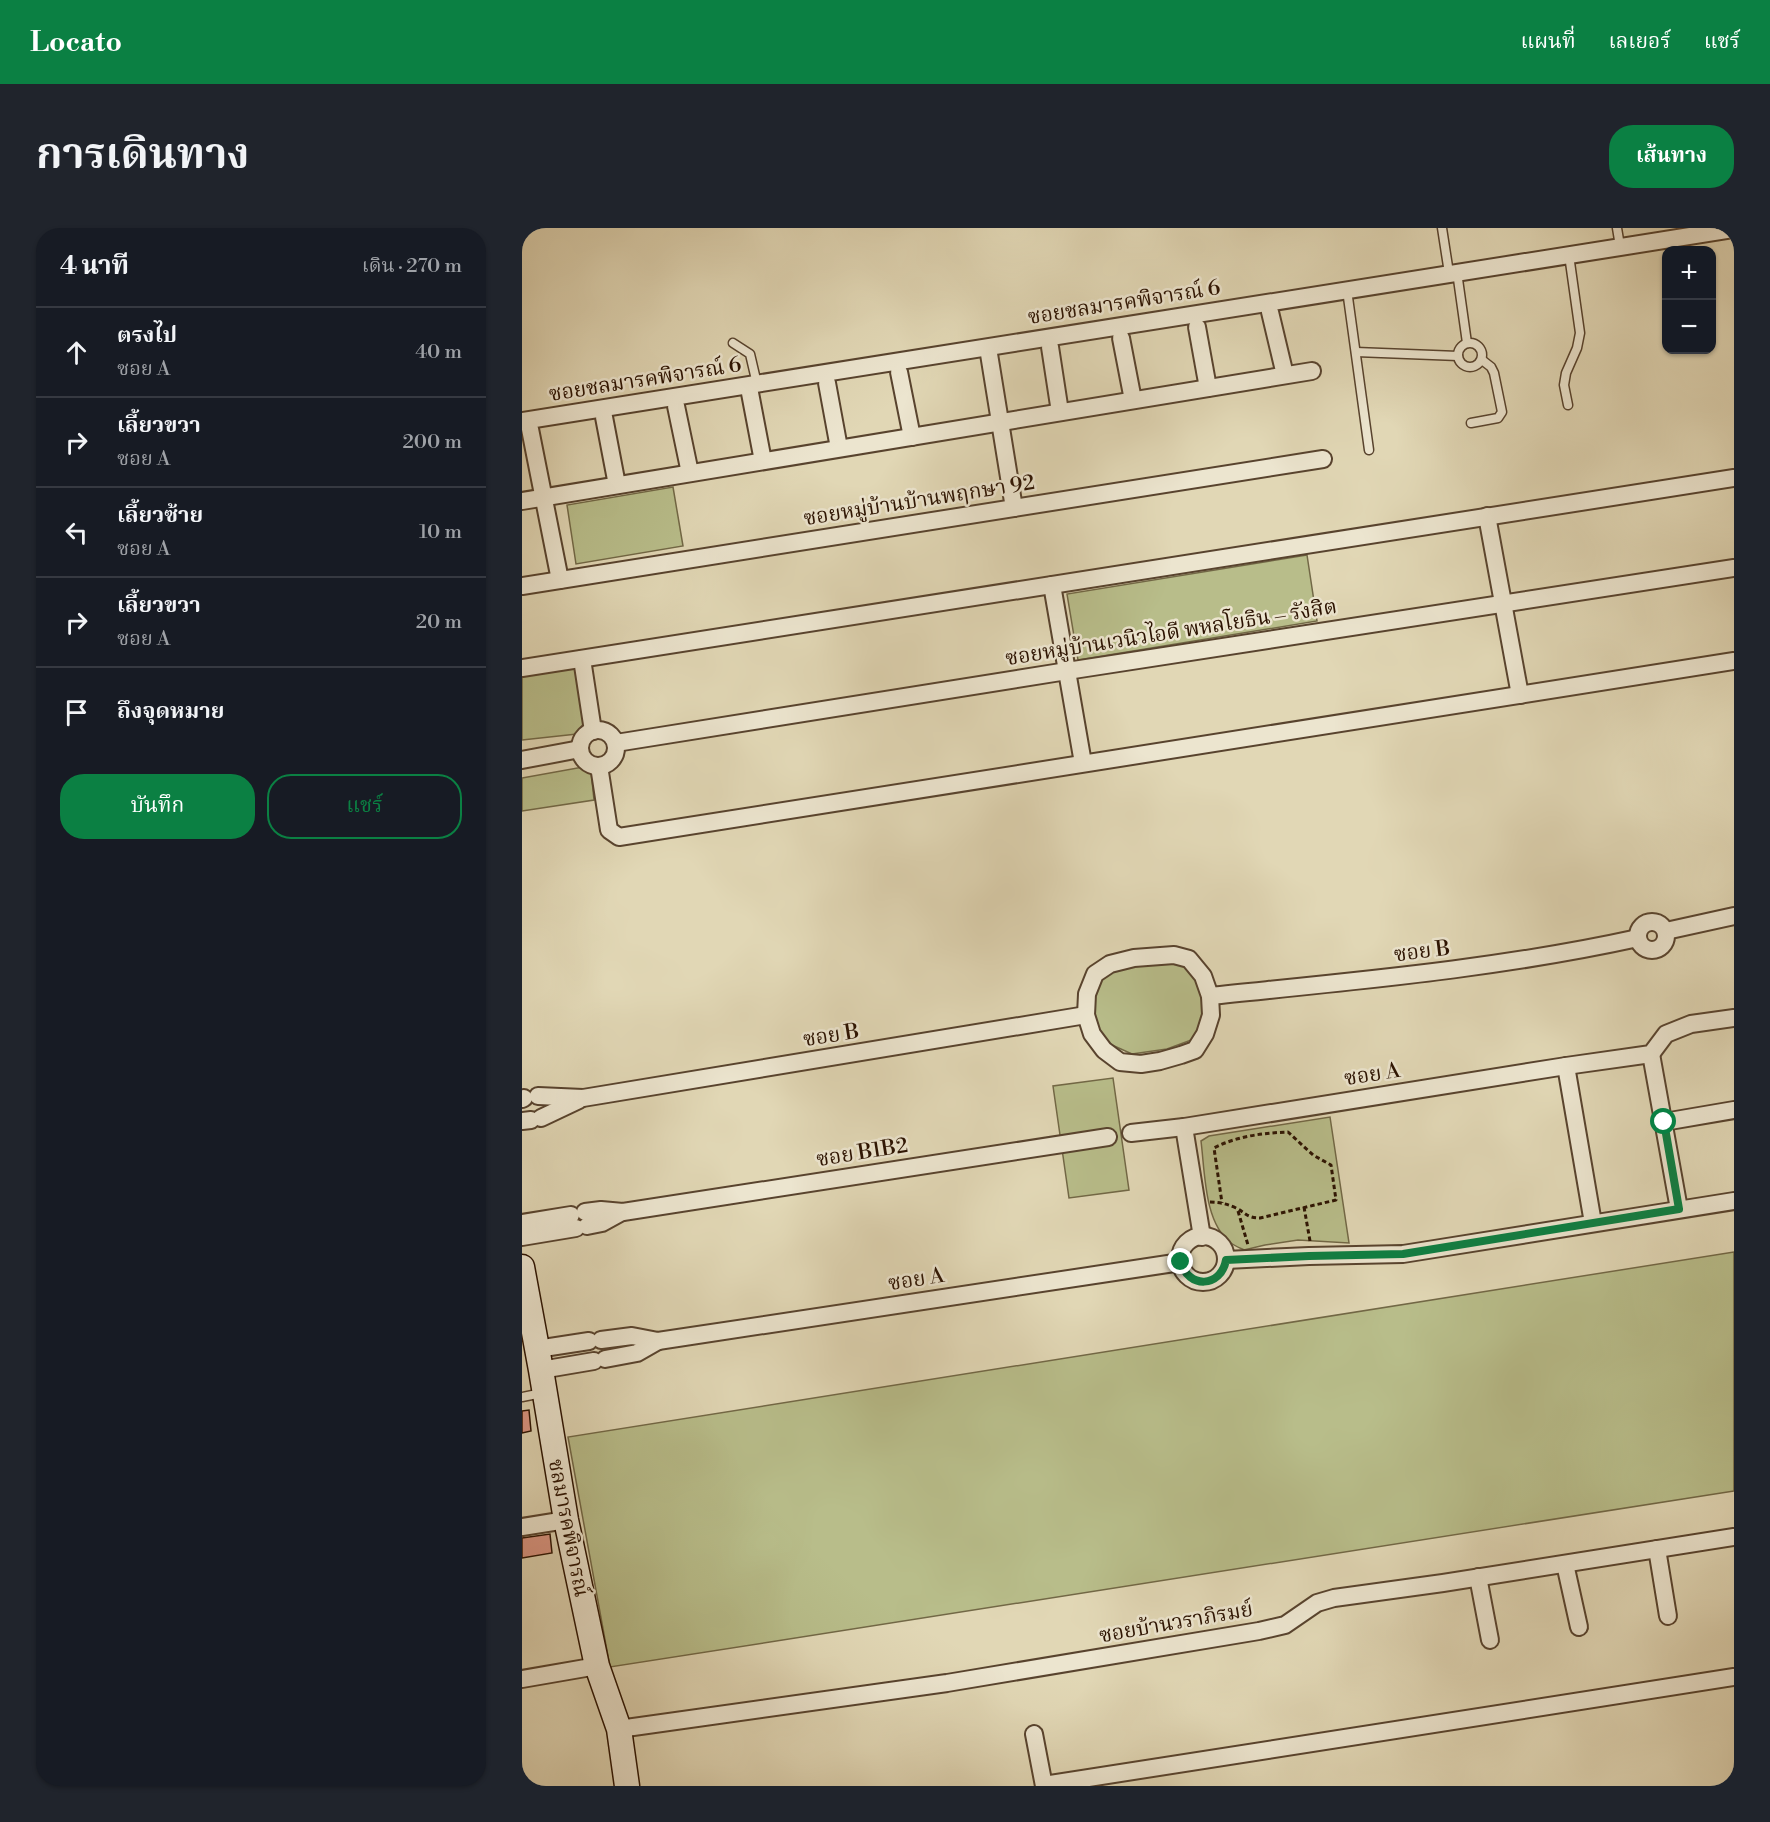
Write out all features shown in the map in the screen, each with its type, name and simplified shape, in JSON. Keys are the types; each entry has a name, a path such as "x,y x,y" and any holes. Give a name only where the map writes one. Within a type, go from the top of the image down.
{"street":[{"name":"ซอยชลมารคพิจารณ์ 6","path":"526,425 1347,289 1620,246 1733,232"},
{"path":"1270,312 1285,375"},
{"path":"1197,327 1208,388"},
{"path":"1121,338 1132,400"},
{"path":"1050,347 1060,412"},
{"path":"989,354 1014,508"},
{"path":"522,501 1312,370"},
{"path":"899,372 912,437"},
{"path":"827,383 839,448"},
{"path":"753,389 763,461"},
{"path":"676,406 690,473"},
{"path":"604,417 617,485"},
{"path":"526,425 544,497 560,580"},
{"name":"ซอยหมู่บ้านบ้านพฤกษา 92","path":"522,586 1323,459"},
{"path":"522,668 1734,478"},
{"path":"1487,516 1520,695"},
{"name":"ซอยหมู่บ้านเวนิวไอดี พหลโยธิน – รังสิต","path":"616,743 1734,568"},
{"path":"1052,585 1083,763"},
{"path":"582,659 593,731"},
{"path":"598,766 609,830 619,837 1734,661"},
{"path":"598,730 609,734 616,743 615,755 607,764 590,765 585,761 580,750 583,739 593,731 598,730"},
{"path":"522,760 580,750"},
{"name":"ซอย B","path":"1210,996 1422,974 1536,958 1638,938 1643,925 1651,922 1660,924 1666,931 1734,916"},
{"path":"1174,955 1189,959 1203,976 1210,996 1211,1016 1205,1034 1195,1050 1160,1061 1141,1064 1119,1062 1104,1050 1092,1034 1086,1016 1087,994 1095,974 1110,964 1134,958 1174,955"},
{"name":"ซอย B","path":"528,1098 583,1098 1086,1016"},
{"path":"1679,1209 1651,1054 1666,1034 1691,1024 1734,1018"},
{"name":"ซอย A","path":"1131,1133 1184,1127 1651,1054"},
{"path":"1566,1066 1593,1223"},
{"name":"ซอย B","path":"531,1120 583,1098"},
{"path":"1664,1122 1734,1110"},
{"path":"1184,1127 1202,1237"},
{"name":"ซอย B1B2","path":"522,1237 580,1220 601,1210 623,1212 1108,1137"},
{"path":"1226,1260 1403,1254 1734,1201"},
{"name":"ซอย B1B2","path":"522,1223 580,1220"},
{"path":"1202,1237 1209,1237 1222,1246 1225,1252 1225,1267 1221,1274 1208,1281 1193,1280 1187,1275 1181,1262 1181,1255 1188,1242 1202,1237"},
{"name":"ซอย A","path":"535,1364 595,1340 632,1336 658,1341 1181,1262"},
{"name":"ชลมารคพิจารณ์","path":"522,1267 535,1364 566,1520 597,1666 619,1729 627,1786"},
{"name":"ซอย A","path":"535,1364 600,1360 637,1353 658,1341"},
{"path":"522,1527 566,1520"},
{"name":"ซอยบ้านวราภิรมย์","path":"619,1729 947,1683 1259,1631 1285,1625 1317,1603 1334,1598 1734,1537"},
{"path":"1657,1549 1668,1616"},
{"path":"1565,1564 1579,1628"},
{"path":"1478,1577 1490,1640"},
{"path":"522,1679 597,1666"},
{"path":"1034,1734 1044,1786 1734,1677"}],"lane":[{"path":"1442,228 1467,343"},
{"path":"1617,228 1620,246"},
{"path":"1568,405 1564,386 1566,373 1577,348 1580,333 1569,254"},
{"path":"1347,289 1369,450"},
{"path":"1458,356 1462,346 1467,343 1472,343 1481,349 1482,360 1491,367 1494,373 1502,412 1498,418 1471,423"},
{"path":"733,344 750,354 753,389"},
{"path":"1356,352 1458,356"},
{"path":"1458,356 1463,365 1468,367 1474,367 1482,360"}],"path":[{"path":"1196,1202 1222,1203 1238,1209 1250,1218 1260,1218 1336,1200 1331,1165 1313,1155 1288,1132 1268,1133 1228,1141 1214,1148 1222,1203"},
{"path":"1305,1207 1312,1256"},
{"path":"1238,1209 1251,1258"}],"green space":[{"path":"673,487 683,546 576,564 567,505"},
{"path":"1307,555 1317,621 1078,660 1067,594"},
{"path":"567,666 576,670 585,729 577,734 522,740 522,674"},
{"path":"583,767 591,771 594,800 522,811 522,778"},
{"path":"1181,962 1200,980 1206,1021 1194,1039 1167,1049 1132,1054 1112,1045 1102,1037 1089,1002 1099,976 1139,966"},
{"path":"1113,1078 1129,1190 1069,1198 1053,1086"},
{"path":"1330,1117 1349,1243 1298,1240 1244,1250 1231,1243 1215,1223 1211,1210 1207,1196 1201,1141 1209,1136"},
{"path":"1734,1252 1734,1491 610,1667 568,1437"}],"building":[{"path":"529,1410 531,1431 522,1433 522,1411"},
{"path":"550,1534 552,1553 522,1558 522,1538"}],"route":[{"path":"1181,1262 1187,1275 1201,1282 1215,1279 1221,1274 1226,1260 1403,1254 1679,1209 1664,1122"}]}
